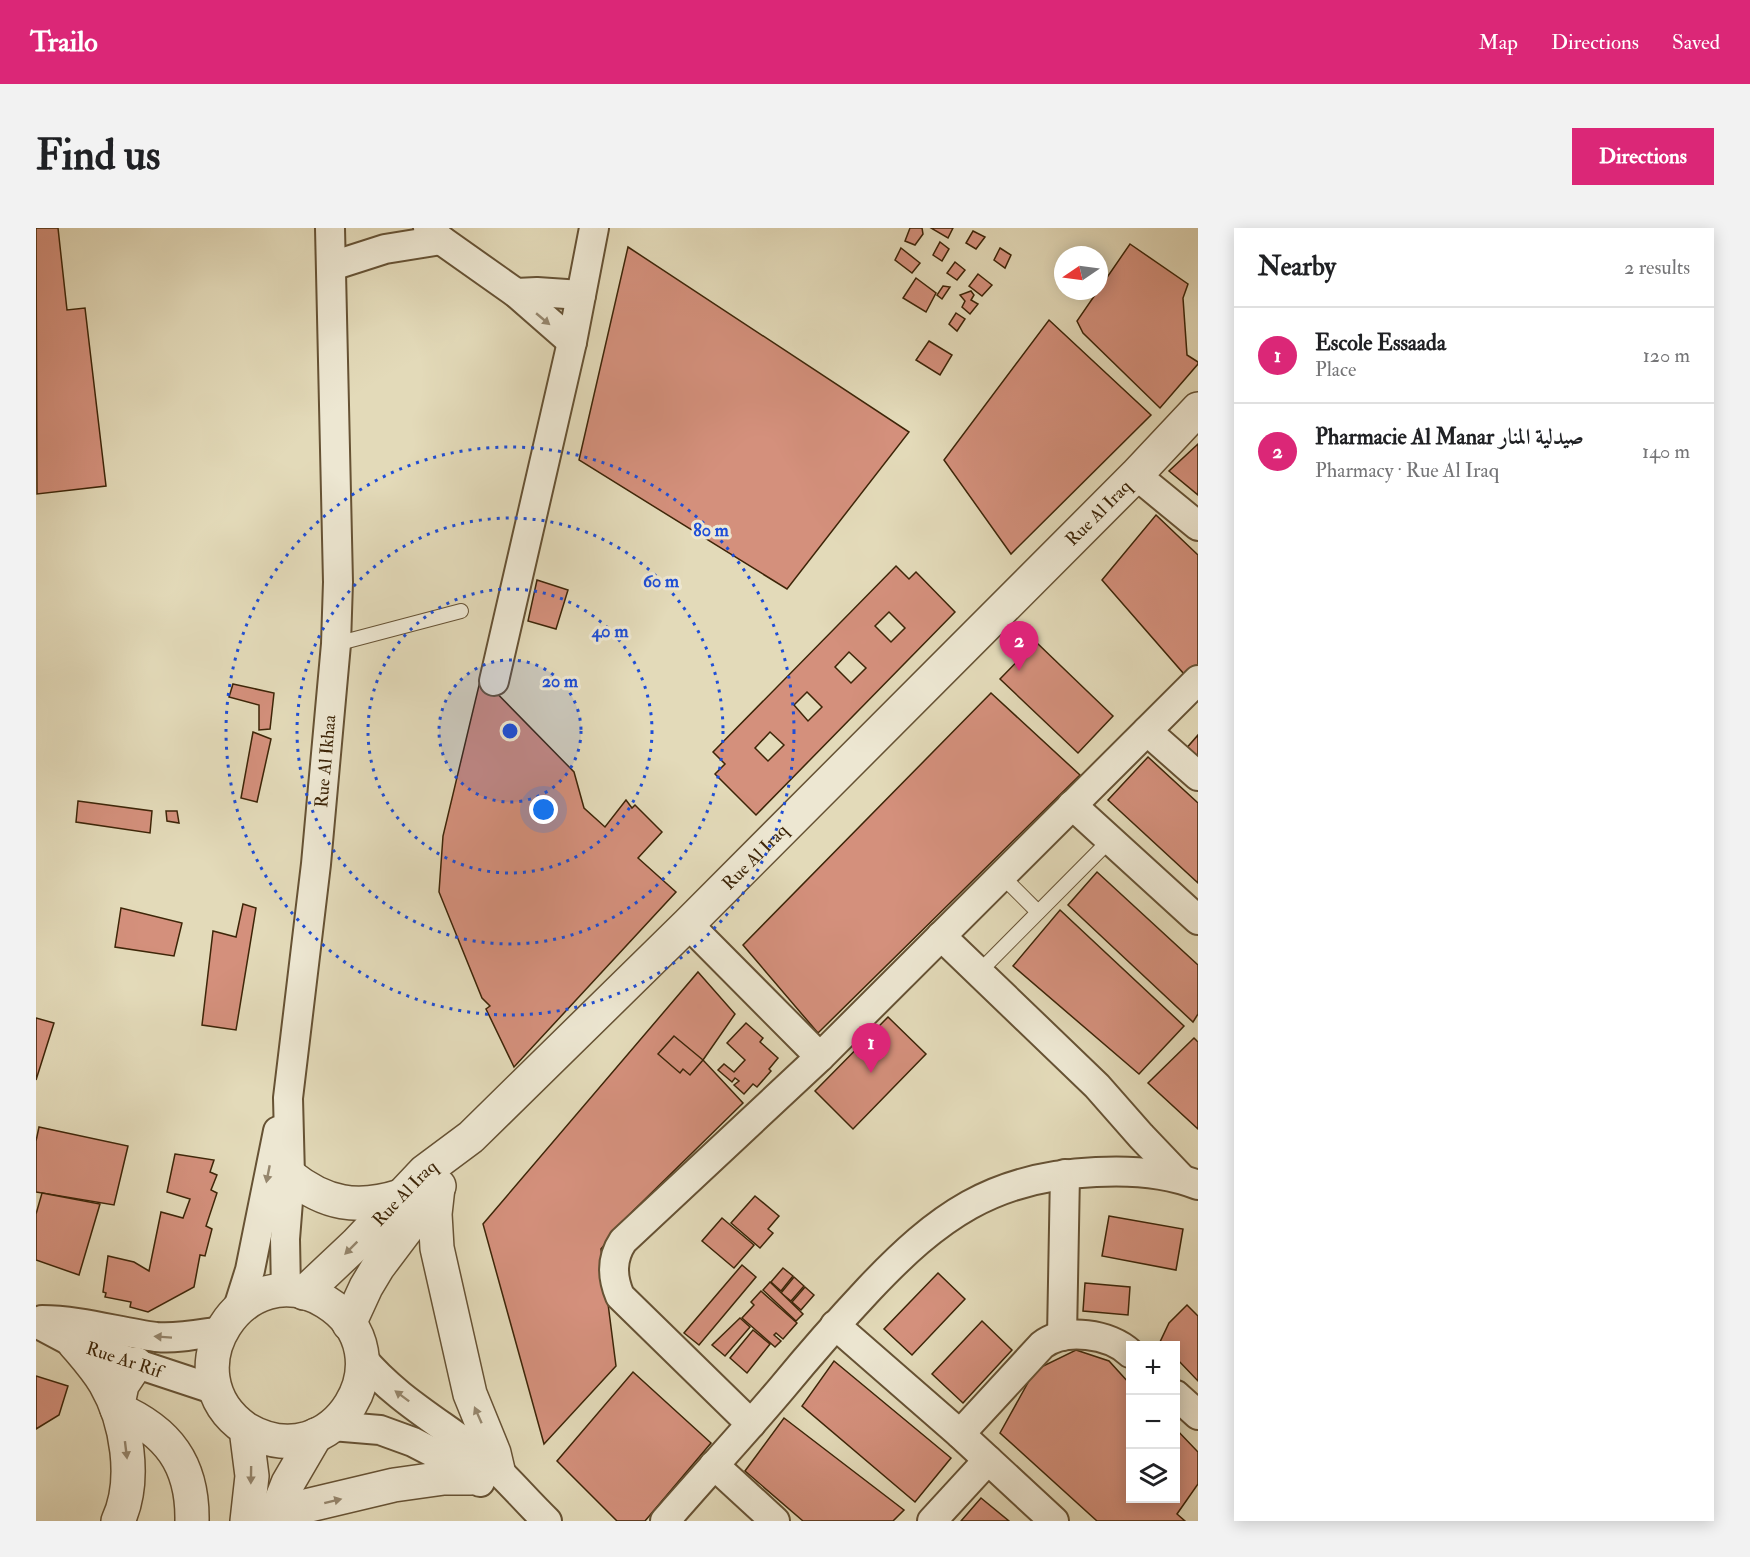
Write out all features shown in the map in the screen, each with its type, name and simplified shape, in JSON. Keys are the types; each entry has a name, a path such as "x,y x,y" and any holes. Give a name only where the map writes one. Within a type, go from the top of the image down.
{"street":[{"name":"Rue Al Ikhaa","path":"295,1292 285,1239 290,1176 288,1098 316,864 336,644 338,582 330,228"},
{"path":"494,681 572,342 594,228"},
{"path":"332,266 434,234 516,293 572,342"},
{"path":"516,293 581,295"},
{"name":"Rue Al Iraq","path":"295,1292 356,1244 400,1196 438,1160 471,1137 688,924 1136,475 1198,409"},
{"path":"1136,475 1198,526"},
{"path":"752,1424 620,1296 615,1280 614,1262 622,1241 820,1057 1198,680"},
{"path":"1147,731 1198,776"},
{"path":"1072,806 1198,920"},
{"path":"688,924 820,1057"},
{"path":"941,936 1097,1086 1141,1136 1190,1182"},
{"path":"288,1098 276,1134 250,1270 230,1320 215,1344 212,1363 216,1390 228,1412 246,1429 263,1437 281,1441 299,1440 324,1431 380,1430 413,1442 463,1470 484,1474"},
{"path":"350,1324 366,1287 378,1267 450,1173 471,1137"},
{"path":"665,1521 752,1424 835,1325 904,1252 959,1210 1006,1188 1065,1174 1141,1172 1169,1175 1190,1182"},
{"path":"1062,1336 1065,1174"},
{"path":"290,1176 305,1188 342,1203 372,1203 400,1196"},
{"path":"438,1187 435,1231 437,1248 470,1394 494,1453 484,1474"},
{"path":"36,1321 59,1320 158,1337 182,1337 230,1320 263,1294 295,1292 329,1304 350,1324 359,1344 362,1373 357,1394 347,1412 324,1431 265,1518"},
{"name":"Rue Ar Rif","path":"36,1321 74,1343 216,1390"},
{"path":"835,1325 960,1434 1054,1521"},
{"path":"960,1434 1042,1345 1062,1336 1099,1337 1116,1342 1126,1349"},
{"path":"74,1343 92,1363 117,1409 124,1434 127,1460 127,1518"},
{"path":"362,1358 378,1377 484,1474 526,1502 547,1521"},
{"path":"117,1409 122,1385 136,1364"},
{"path":"1180,1399 1198,1416"},
{"path":"117,1409 160,1434 175,1453 187,1476 193,1500 192,1521"},
{"path":"246,1429 252,1476 265,1518"},
{"path":"932,1521 988,1460"},
{"path":"714,1465 775,1521"},
{"path":"265,1518 394,1485 484,1474"}],"lane":[{"path":"336,644 461,611"},
{"path":"979,972 1110,840"},
{"path":"1002,876 1038,912"}],"building":[{"path":"36,228 58,228 67,310 85,308 106,486 37,494"},
{"path":"910,228 922,228 923,234 915,245 905,241"},
{"path":"931,228 953,228 948,238"},
{"path":"973,231 985,237 976,249 966,243"},
{"path":"940,242 949,249 942,261 933,255"},
{"path":"1130,244 1188,284 1183,298 1187,355 1198,364 1160,408 1083,333 1077,321 1091,300 1108,300 1108,276"},
{"path":"628,247 909,432 787,589 579,460"},
{"path":"901,248 920,263 912,273 895,260"},
{"path":"1000,248 1011,255 1005,268 994,260"},
{"path":"955,262 965,270 957,280 947,273"},
{"path":"978,274 992,285 982,296 969,286"},
{"path":"916,278 936,293 926,312 903,298"},
{"path":"943,286 950,287 942,299 937,295"},
{"path":"971,291 974,295 971,300 978,304 970,314 962,307 965,301 960,295"},
{"path":"956,313 965,319 957,331 949,324"},
{"path":"1049,320 1151,415 1011,554 944,460"},
{"path":"929,341 952,355 940,375 916,360"},
{"path":"1198,444 1198,495 1169,471"},
{"path":"1156,515 1198,555 1198,674 1191,682 1102,580"},
{"path":"896,566 909,579 916,572 955,612 756,815 715,774 725,764 713,752","holes":["889,612 905,628 891,642 875,626","849,652 866,668 851,683 835,667","807,692 822,707 808,721 794,705","770,732 784,745 768,761 755,748"]},
{"path":"537,580 568,590 556,629 528,621"},
{"path":"1036,642 1113,716 1078,753 1000,679"},
{"path":"481,677 574,772 584,808 605,827 626,800 632,808 635,805 662,832 638,858 676,892 514,1067 486,1009 490,1006 482,998 439,892 443,836"},
{"path":"233,684 274,693 270,729 259,730 259,705 229,697"},
{"path":"991,693 1080,775 818,1033 743,945"},
{"path":"253,732 271,739 257,802 241,798"},
{"path":"1198,735 1198,763 1184,751"},
{"path":"1148,757 1198,803 1198,883 1108,800"},
{"path":"78,801 152,811 150,833 76,822"},
{"path":"166,811 177,811 179,823 167,821"},
{"path":"1097,872 1198,965 1198,1014 1193,1022 1068,905"},
{"path":"243,904 256,908 236,1030 202,1025 213,931 236,937"},
{"path":"121,908 182,923 174,956 115,947"},
{"path":"1060,910 1184,1026 1139,1074 1013,966"},
{"path":"698,972 735,1014 703,1060 743,1103 633,1211 601,1249 616,1366 544,1444 483,1224"},
{"path":"888,1017 926,1054 853,1129 815,1091"},
{"path":"36,1018 54,1023 36,1080"},
{"path":"746,1023 763,1038 760,1042 778,1058 769,1069 771,1071 757,1087 753,1084 744,1094 734,1085 739,1081 735,1078 732,1082 718,1070 724,1064 734,1072 745,1060 727,1043"},
{"path":"674,1036 703,1060 690,1075 683,1069 680,1073 658,1054"},
{"path":"1194,1038 1198,1042 1198,1129 1148,1083"},
{"path":"39,1127 128,1146 114,1205 36,1192 36,1141"},
{"path":"175,1154 214,1160 210,1172 217,1175 211,1190 217,1193 206,1226 212,1229 205,1256 200,1255 194,1287 148,1312 130,1307 131,1302 105,1297 106,1293 103,1292 108,1256 134,1262 149,1271 161,1212 183,1218 190,1199 167,1192"},
{"path":"42,1193 100,1204 79,1275 36,1260 36,1214"},
{"path":"755,1196 779,1216 768,1229 773,1233 760,1248 731,1223"},
{"path":"1109,1216 1183,1229 1176,1270 1102,1256"},
{"path":"722,1218 754,1245 734,1268 702,1241"},
{"path":"742,1265 756,1277 699,1345 684,1333"},
{"path":"783,1268 793,1276 781,1291 771,1282"},
{"path":"938,1273 965,1299 912,1355 884,1329"},
{"path":"794,1277 804,1286 791,1301 781,1293"},
{"path":"770,1282 803,1314 796,1321 763,1290"},
{"path":"1085,1283 1130,1287 1128,1315 1083,1311"},
{"path":"805,1287 814,1295 801,1310 792,1302"},
{"path":"761,1291 797,1323 783,1339 776,1333 774,1335 781,1341 775,1347 742,1318 754,1305 751,1302"},
{"path":"1187,1305 1198,1316 1198,1381 1180,1362 1180,1341 1160,1341 1169,1323"},
{"path":"740,1318 750,1327 725,1356 712,1345"},
{"path":"982,1321 1012,1350 963,1403 932,1374"},
{"path":"753,1330 770,1344 747,1373 730,1358"},
{"path":"1076,1350 1109,1361 1126,1380 1126,1503 1180,1503 1180,1433 1198,1452 1198,1484 1177,1514 1185,1521 1097,1521 1000,1433 1035,1370"},
{"path":"834,1361 951,1458 915,1502 802,1406"},
{"path":"633,1372 711,1443 645,1521 617,1521 557,1461"},
{"path":"36,1376 68,1386 59,1415 36,1429"},
{"path":"784,1418 904,1510 893,1521 803,1521 745,1471"},
{"path":"981,1498 1009,1521 961,1521"}],"place":[{"name":"Pharmacie Al Manar صيدلية المنار","path":"1019,671"},
{"name":"Escole Essaada","path":"871,1073"}]}
